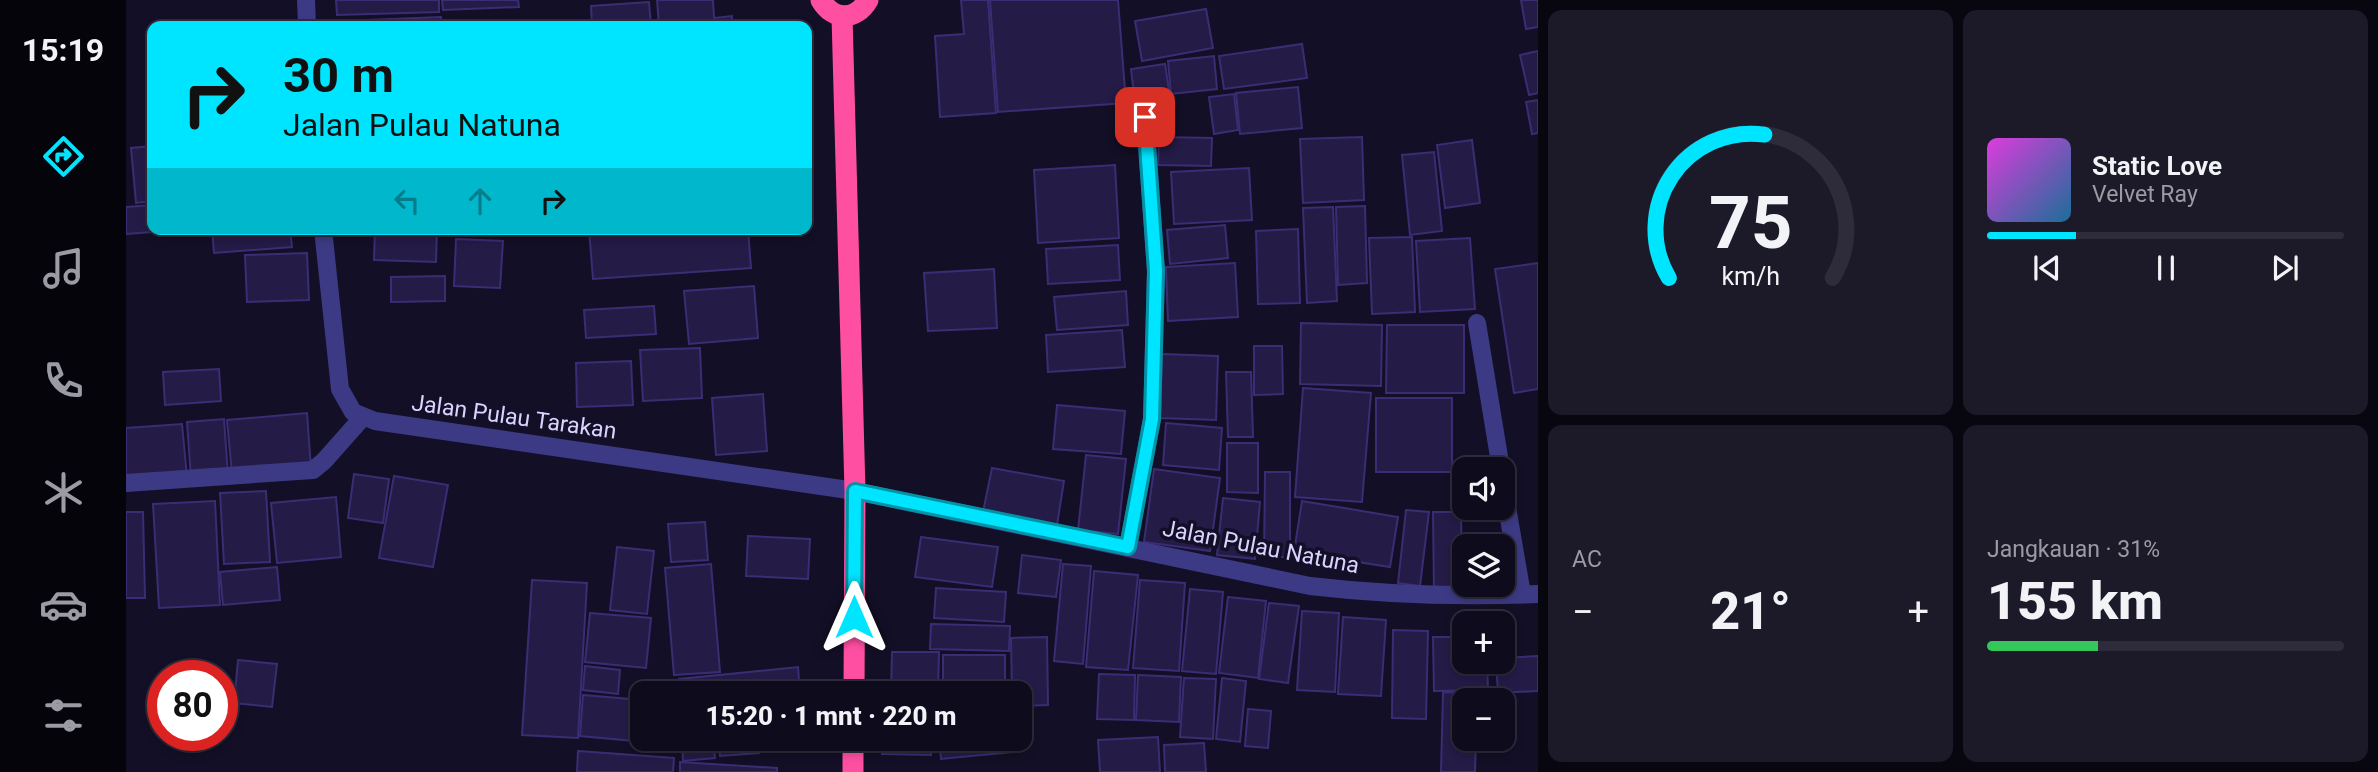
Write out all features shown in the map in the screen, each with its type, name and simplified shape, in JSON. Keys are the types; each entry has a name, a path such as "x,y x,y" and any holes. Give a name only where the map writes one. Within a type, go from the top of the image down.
{"highway":[{"path":"821,0 827,9 842,16 858,13 868,0"},
{"path":"842,16 855,491 854,681"},
{"path":"853,751 853,772"}],"street":[{"path":"306,0 307,21"},
{"path":"1128,547 1152,419 1156,271 1145,117"},
{"path":"126,483 313,470 362,416 353,412 340,389 324,235"},
{"path":"1477,323 1499,457"},
{"name":"Jalan Pulau Tarakan","path":"362,416 394,425 855,491"},
{"name":"Jalan Pulau Natuna","path":"855,491 1310,586 1384,595 1455,597 1530,594"},
{"path":"1512,520 1530,594"}],"building":[{"path":"336,0 439,0 439,12 337,15"},
{"path":"442,0 518,0 519,7 443,10"},
{"path":"657,0 713,0 714,18 732,16 732,21 659,21"},
{"path":"961,0 988,0 996,113 940,117 935,36 964,34"},
{"path":"990,0 1118,0 1126,103 998,112"},
{"path":"1521,0 1538,0 1538,27 1526,29"},
{"path":"649,2 651,21 592,21 591,6"},
{"path":"1206,9 1213,48 1142,61 1135,21"},
{"path":"441,17 441,21 341,21"},
{"path":"1302,44 1307,78 1224,89 1219,56"},
{"path":"1538,51 1538,93 1529,95 1520,55"},
{"path":"1214,56 1217,89 1171,94 1168,61"},
{"path":"1165,64 1170,97 1135,102 1131,69"},
{"path":"1298,87 1302,128 1240,134 1236,93"},
{"path":"1234,94 1238,130 1214,134 1209,97"},
{"path":"1538,100 1538,133 1532,134 1526,102"},
{"path":"1159,137 1212,138 1211,166 1158,165"},
{"path":"1362,137 1364,200 1303,203 1300,139"},
{"path":"1472,140 1480,203 1445,208 1437,145"},
{"path":"147,146 147,202 136,203 131,148"},
{"path":"1434,152 1442,231 1410,235 1402,155"},
{"path":"1115,165 1119,238 1038,243 1034,170"},
{"path":"1249,168 1252,220 1174,224 1171,172"},
{"path":"147,205 147,232 126,234 126,207"},
{"path":"1365,206 1367,283 1338,285 1336,207"},
{"path":"1333,207 1337,301 1307,303 1303,208"},
{"path":"1225,225 1228,258 1170,264 1167,230"},
{"path":"1298,229 1300,303 1258,304 1256,231"},
{"path":"212,235 291,235 292,247 214,253"},
{"path":"375,235 437,235 436,262 374,260"},
{"path":"589,235 748,235 751,268 593,279"},
{"path":"1412,237 1415,312 1372,314 1369,238"},
{"path":"1470,238 1475,309 1420,312 1416,241"},
{"path":"456,239 503,241 500,288 454,286"},
{"path":"1118,245 1120,280 1048,284 1046,249"},
{"path":"307,253 309,300 247,302 245,255"},
{"path":"1235,263 1238,317 1168,321 1166,267"},
{"path":"1538,263 1538,389 1514,393 1495,269"},
{"path":"994,269 997,328 928,331 924,273"},
{"path":"445,276 445,301 391,302 391,277"},
{"path":"754,286 758,338 689,344 684,291"},
{"path":"1126,291 1128,325 1057,330 1054,297"},
{"path":"654,306 656,334 586,338 584,310"},
{"path":"1301,323 1382,325 1381,386 1300,384"},
{"path":"1387,325 1464,325 1464,393 1386,393"},
{"path":"1122,330 1125,367 1048,372 1046,335"},
{"path":"1254,346 1282,346 1283,394 1254,395"},
{"path":"700,348 702,398 643,401 640,350"},
{"path":"1162,354 1218,356 1216,420 1160,418"},
{"path":"631,361 633,405 577,407 576,363"},
{"path":"219,369 221,401 165,405 163,372"},
{"path":"1226,372 1251,372 1253,437 1228,437"},
{"path":"1303,388 1371,393 1362,502 1295,497"},
{"path":"763,394 767,451 716,455 712,398"},
{"path":"1376,398 1452,398 1452,472 1376,472"},
{"path":"1057,405 1125,411 1121,454 1053,449"},
{"path":"307,413 311,468 232,474 227,420"},
{"path":"224,419 228,475 191,478 187,422"},
{"path":"1166,423 1222,428 1219,470 1163,465"},
{"path":"182,424 187,477 126,482 126,428"},
{"path":"1227,443 1258,443 1258,493 1227,492"},
{"path":"1086,455 1126,459 1118,534 1078,530"},
{"path":"992,468 1064,481 1057,525 983,512"},
{"path":"1154,469 1220,478 1210,551 1144,542"},
{"path":"1265,472 1290,472 1290,557 1264,557"},
{"path":"354,474 389,479 383,523 348,518"},
{"path":"394,476 448,485 433,567 379,558"},
{"path":"266,491 270,562 224,564 220,493"},
{"path":"336,497 341,557 277,563 271,503"},
{"path":"1223,498 1260,502 1255,559 1217,555"},
{"path":"215,501 220,605 159,608 153,504"},
{"path":"1302,501 1398,517 1390,567 1294,552"},
{"path":"1406,510 1429,512 1420,586 1398,583"},
{"path":"126,512 143,512 145,598 126,598"},
{"path":"1433,512 1452,512 1452,520 1461,520 1461,534 1452,534 1452,591 1434,592"},
{"path":"705,522 708,560 671,562 668,524"},
{"path":"748,536 810,539 808,579 746,576"},
{"path":"921,537 998,547 992,587 915,577"},
{"path":"617,547 654,551 647,614 610,610"},
{"path":"1022,555 1061,560 1056,597 1018,593"},
{"path":"711,564 720,672 674,675 665,568"},
{"path":"1063,564 1091,566 1083,664 1054,661"},
{"path":"277,567 280,600 223,605 220,572"},
{"path":"1094,571 1138,575 1128,670 1086,667"},
{"path":"532,580 587,583 578,738 522,735"},
{"path":"1140,580 1185,583 1179,671 1133,668"},
{"path":"936,588 1006,592 1004,622 934,618"},
{"path":"1190,589 1223,592 1216,674 1182,671"},
{"path":"1228,597 1266,601 1258,678 1219,673"},
{"path":"1269,603 1299,606 1288,683 1259,679"},
{"path":"1302,611 1339,613 1335,692 1297,690"},
{"path":"590,613 651,618 646,668 585,662"},
{"path":"1343,617 1386,620 1381,696 1338,694"},
{"path":"931,624 1010,626 1009,651 930,649"},
{"path":"1393,630 1428,631 1426,719 1392,718"},
{"path":"1047,637 1048,705 1032,706 1032,681 1012,681 1011,638"},
{"path":"1433,637 1452,637 1452,674 1487,674 1488,688 1434,691"},
{"path":"892,652 939,652 938,681 891,681"},
{"path":"943,655 1005,655 1005,681 943,681"},
{"path":"1538,656 1538,691 1515,692 1515,688 1498,688 1497,674 1515,674 1515,657"},
{"path":"238,660 277,664 272,707 238,703"},
{"path":"585,666 620,670 618,694 583,690"},
{"path":"798,667 799,681 679,681"},
{"path":"1099,674 1135,675 1134,720 1097,719"},
{"path":"1138,675 1181,677 1179,722 1136,720"},
{"path":"1184,678 1216,679 1213,739 1180,737"},
{"path":"1222,678 1246,681 1240,742 1216,739"},
{"path":"1443,692 1452,692 1452,751 1476,751 1475,772 1441,772"},
{"path":"583,695 630,699 630,741 580,736"},
{"path":"1248,709 1271,711 1268,748 1245,746"},
{"path":"1158,737 1160,772 1100,772 1098,740"},
{"path":"1204,743 1206,772 1165,772 1164,745"},
{"path":"578,751 674,758 673,772 577,772"},
{"path":"683,751 714,751 715,758 683,761"},
{"path":"719,751 759,751 759,753 720,756"},
{"path":"882,751 931,751 931,755 882,754"},
{"path":"940,751 1012,751 1012,752 941,759"},
{"path":"680,762 777,768 777,772 680,772"}],"route":[{"path":"854,617 855,491 1128,547 1152,419 1156,271 1145,117"}]}
